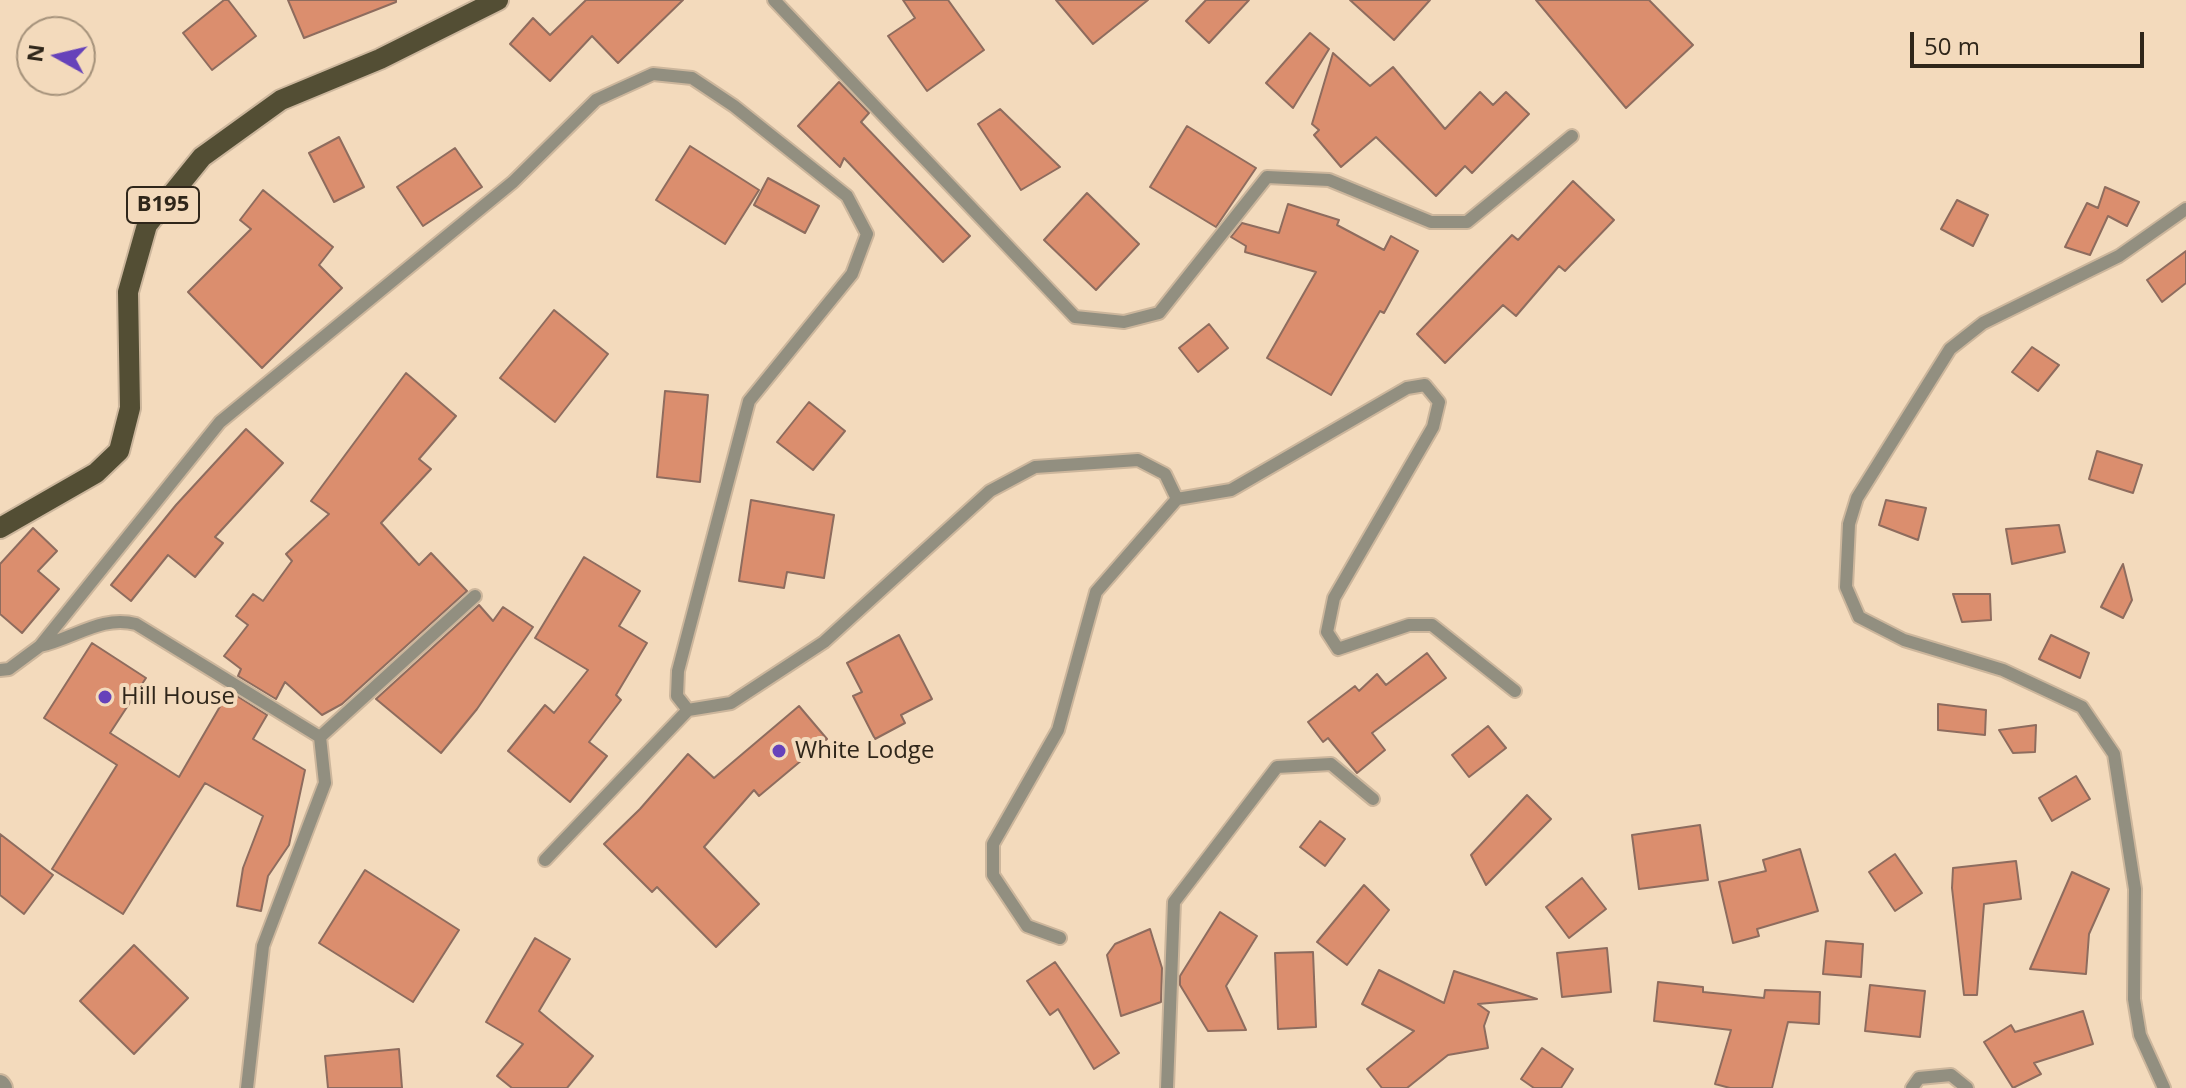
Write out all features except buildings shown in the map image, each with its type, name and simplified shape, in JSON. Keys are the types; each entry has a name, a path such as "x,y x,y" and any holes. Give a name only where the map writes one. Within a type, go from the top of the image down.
{"main road":[{"name":"B195","path":"0,528 96,473 119,451 130,408 128,292 147,225 202,157 281,100 380,59 494,1"}],"lane":[{"path":"774,0 1075,317 1124,322 1159,313 1267,177 1329,180 1431,222 1467,222 1572,136"},
{"path":"0,670 9,669 40,646 220,422 513,182 596,100 653,74 692,78 734,106 847,196 867,234 852,274 749,401 678,671 677,696 688,710"},
{"path":"2164,1088 2140,1035 2134,999 2135,889 2114,754 2082,707 2003,670 1904,640 1859,617 1846,587 1849,524 1857,498 1950,349 1983,323 2119,256 2186,209"},
{"path":"1060,938 1027,926 993,875 993,844 1058,730 1096,592 1177,499 1231,490 1407,388 1425,385 1439,402 1433,427 1334,598 1327,632 1338,649 1409,625 1432,625 1515,691"},
{"path":"545,860 688,710 731,703 824,642 990,491 1035,467 1138,460 1165,474 1177,499"},
{"path":"320,737 475,596"},
{"path":"40,646 64,641 114,618 136,624 320,737"},
{"path":"247,1088 263,946 325,783 320,737"},
{"path":"1167,1088 1174,902 1277,767 1331,764 1373,799"},
{"path":"1912,1088 1919,1078 1951,1075 1967,1088"}],"place":[{"name":"Hill House","path":"105,697"},
{"name":"White Lodge","path":"779,751"}]}
